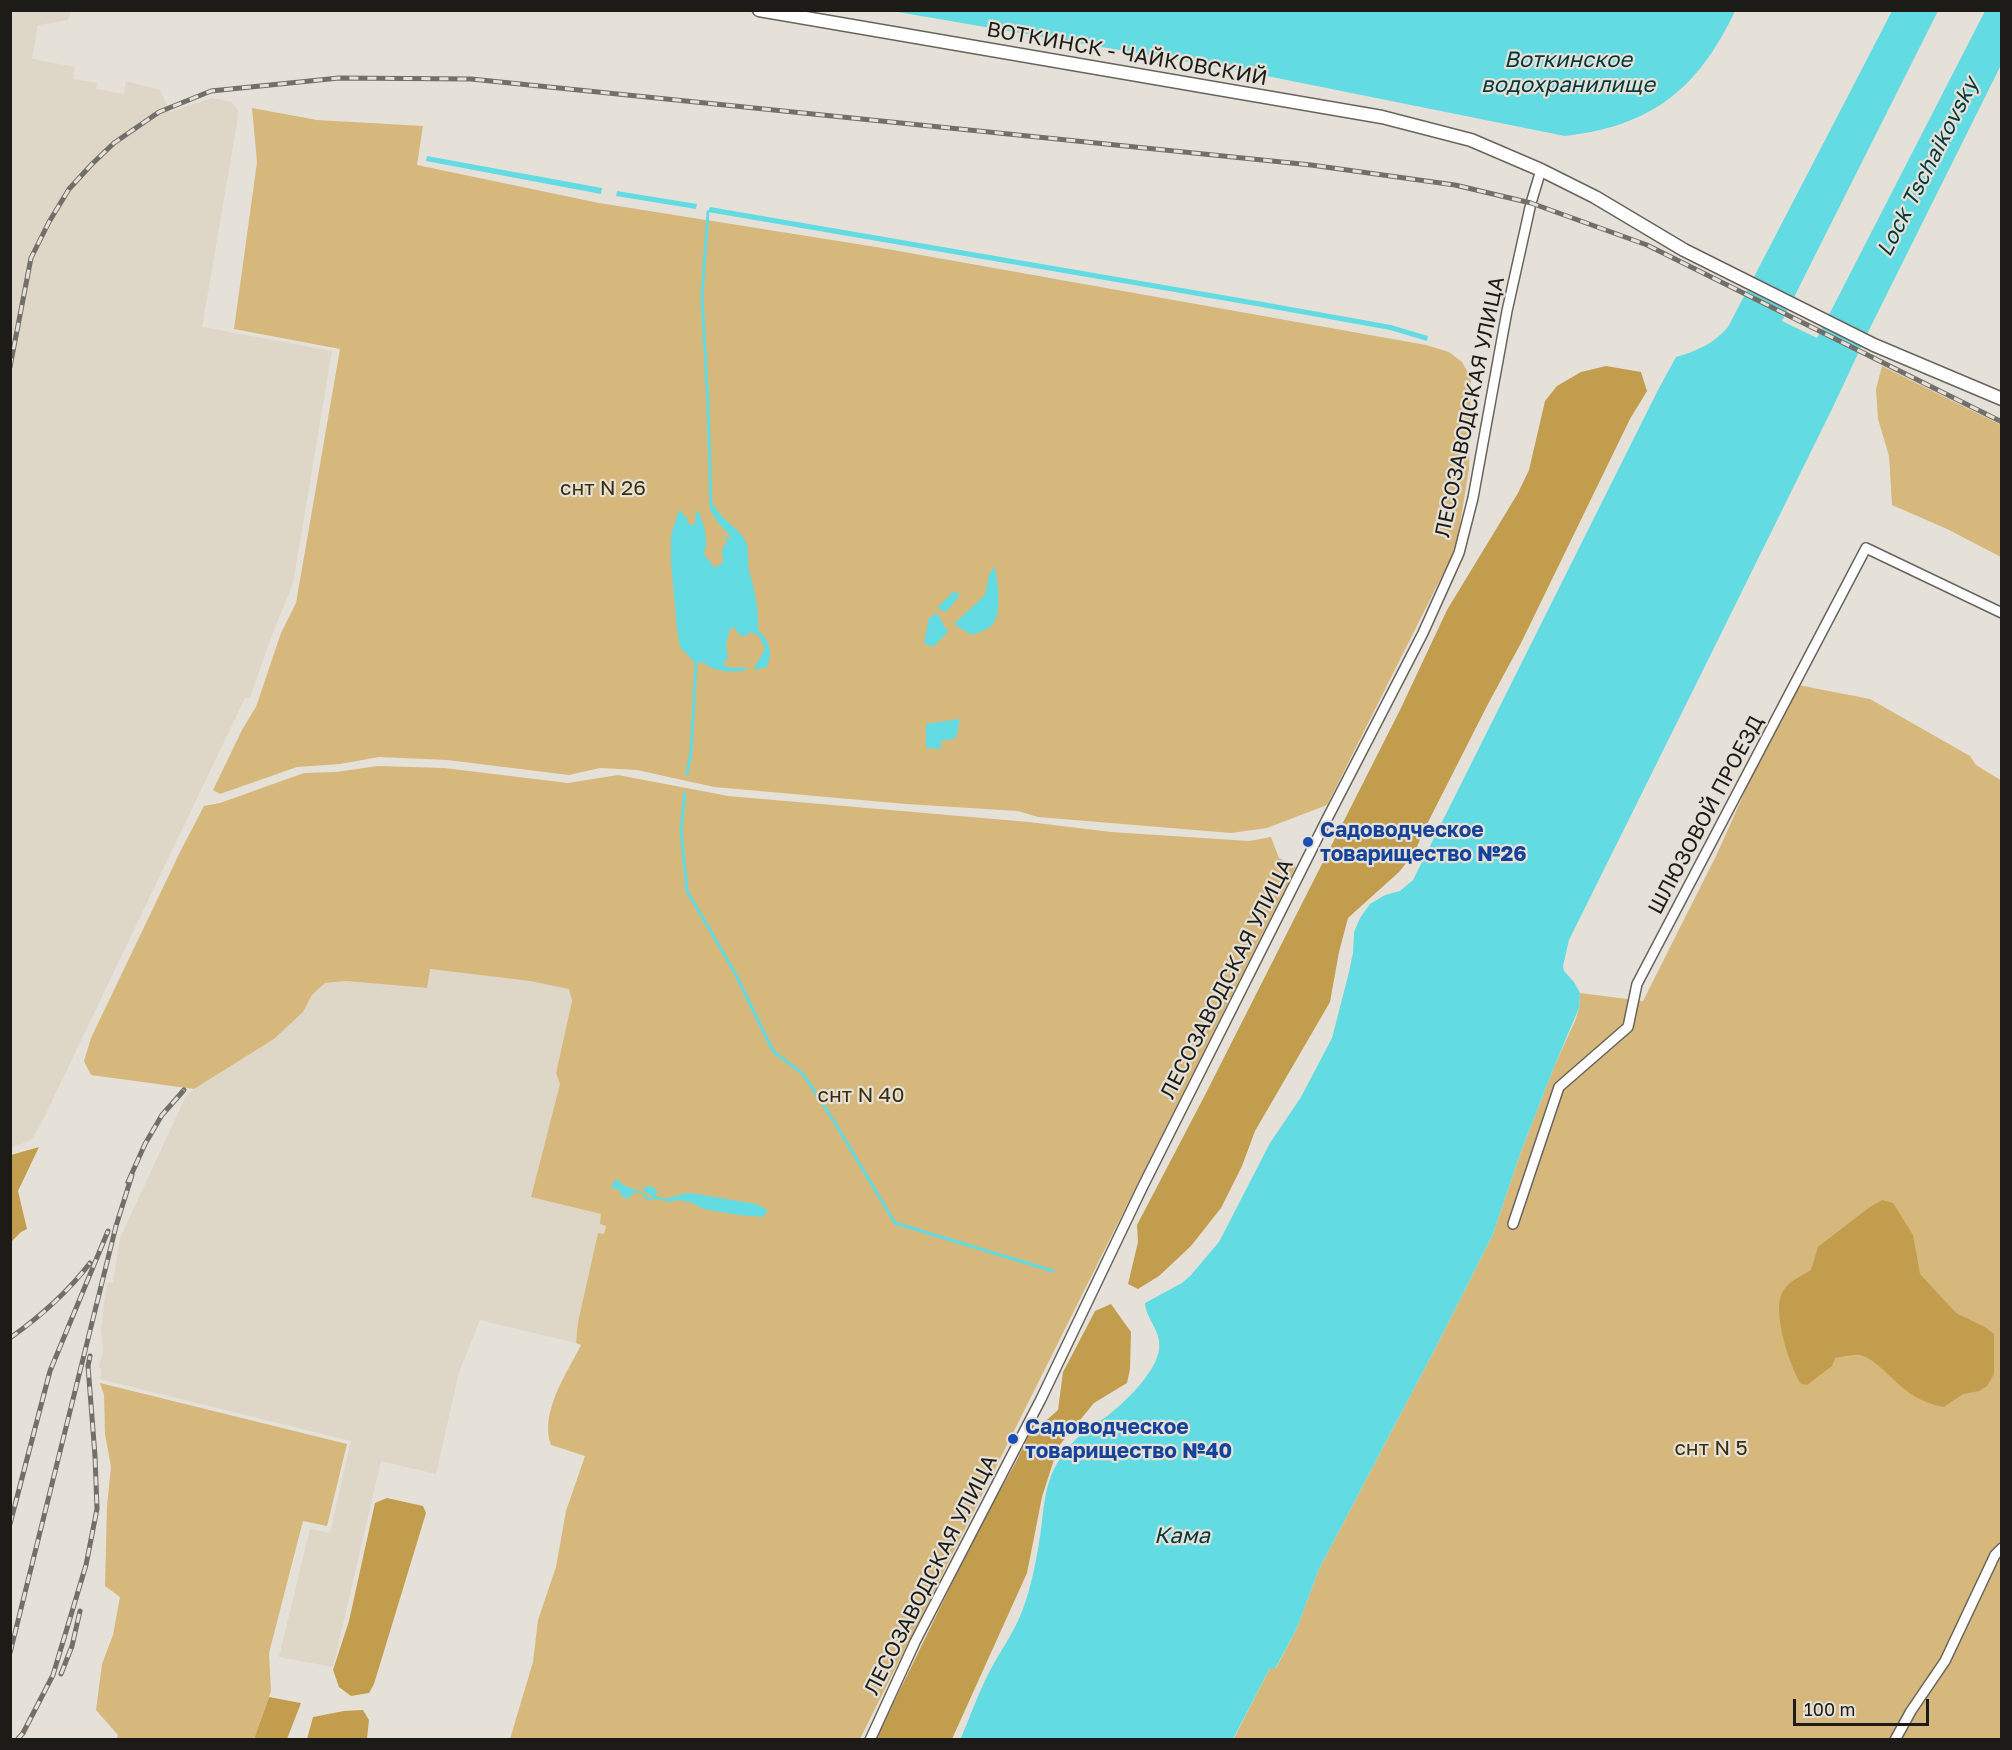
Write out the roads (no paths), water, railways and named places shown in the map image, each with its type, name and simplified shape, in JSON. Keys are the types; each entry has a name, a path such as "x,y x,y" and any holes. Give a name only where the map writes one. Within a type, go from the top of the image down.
{"main road":[{"name":"ВОТКИНСК - ЧАЙКОВСКИЙ","path":"759,10 1382,117 1471,140 1596,197 1684,250 1874,345 2001,399"}],"street":[{"name":"ЛЕСОЗАВОДСКАЯ УЛИЦА","path":"870,1740 915,1642 1038,1404 1143,1186 1330,812 1423,633 1459,553 1473,498 1507,311 1531,203 1541,170"},
{"name":"ШЛЮЗОВОЙ ПРОЕЗД","path":"1514,1224 1559,1087 1628,1027 1637,984 1866,548 2001,613"},
{"path":"1895,1740 1911,1711 1945,1661 1995,1555 2001,1548"}],"water":[{"name":"Воткинское водохранилище","path":"1735,10 1721,38 1705,62 1669,99 1647,113 1623,123 1596,131 1565,136 1247,72 892,11"},
{"name":"Кама","path":"1892,11 1938,11 1782,321 1817,338 1985,11 2001,11 2001,65 1569,940 1563,966 1564,971 1580,993 1579,1008 1520,1154 1493,1234 1319,1569 1297,1628 1275,1669 1270,1668 1233,1739 960,1740 984,1683 1023,1609 1035,1564 1046,1492 1057,1463 1081,1434 1106,1417 1130,1396 1152,1369 1159,1350 1159,1343 1145,1303 1182,1283 1219,1242 1270,1143 1301,1097 1332,1038 1353,953 1354,932 1360,918 1370,904 1385,895 1400,891 1413,880 1676,357 1704,346 1728,327"},
{"path":"427,156 602,188 601,194 426,161"},
{"path":"617,191 697,204 696,209 616,196"},
{"path":"710,207 1263,302 1391,325 1428,336 1427,341 1390,330 1262,307 708,212"},
{"path":"714,505 742,535 747,544 748,568 755,593 758,630 769,647 770,656 767,667 753,670 765,649 759,636 749,631 749,635 740,636 734,627 730,629 726,645 728,657 723,665 732,668 746,667 746,670 723,671 703,662 696,664 680,647 671,562 671,535 679,510 688,519 687,523 692,525 695,524 696,511 698,511 705,533 704,554 715,568 723,562 722,550 727,541 724,537 729,539 731,537 716,520 709,507"},
{"path":"995,566 999,598 997,615 990,627 972,635 954,624 985,595 989,575"},
{"path":"954,591 960,595 946,612 937,608"},
{"path":"937,613 948,632 933,647 924,643 929,618"},
{"path":"960,719 956,738 941,741 941,749 926,748 926,724"},
{"path":"616,1178 623,1185 644,1193 650,1199 652,1197 642,1188 648,1186 655,1188 658,1193 654,1194 663,1198 691,1193 756,1204 768,1210 763,1217 738,1215 704,1209 690,1202 678,1200 670,1202 657,1199 646,1200 643,1194 634,1192 628,1199 621,1196 620,1190 611,1188"}],"waterway":[{"path":"708,212 702,296 711,506"},
{"path":"687,774 691,752 696,664"},
{"path":"685,793 681,830 687,891 735,973 773,1051 803,1074 895,1223 1053,1271"}],"railway":[{"path":"10,367 31,258 49,222 69,189 92,164 114,143 159,112 211,91 339,78 471,79 1311,165 1455,185 1531,203 1647,245 2002,422"},
{"path":"128,1182 145,1144 162,1115 184,1090"},
{"path":"10,1653 116,1226 132,1175"},
{"path":"10,1524 50,1371 108,1231"},
{"path":"10,1338 53,1304 90,1263"},
{"path":"17,1740 23,1733 53,1675 86,1565 97,1509 88,1366 90,1356"},
{"path":"61,1674 72,1646 80,1611"}],"place":[{"name":"Садоводческое товарищество №26","path":"1308,842"},
{"name":"Садоводческое товарищество №40","path":"1013,1439"}],"water label":[{"name":"Lock Tschaikovsky","path":"1928,167"}],"park label":[{"name":"снт N 26","path":"603,488"},
{"name":"снт N 40","path":"861,1095"},
{"name":"снт N 5","path":"1711,1448"}]}
